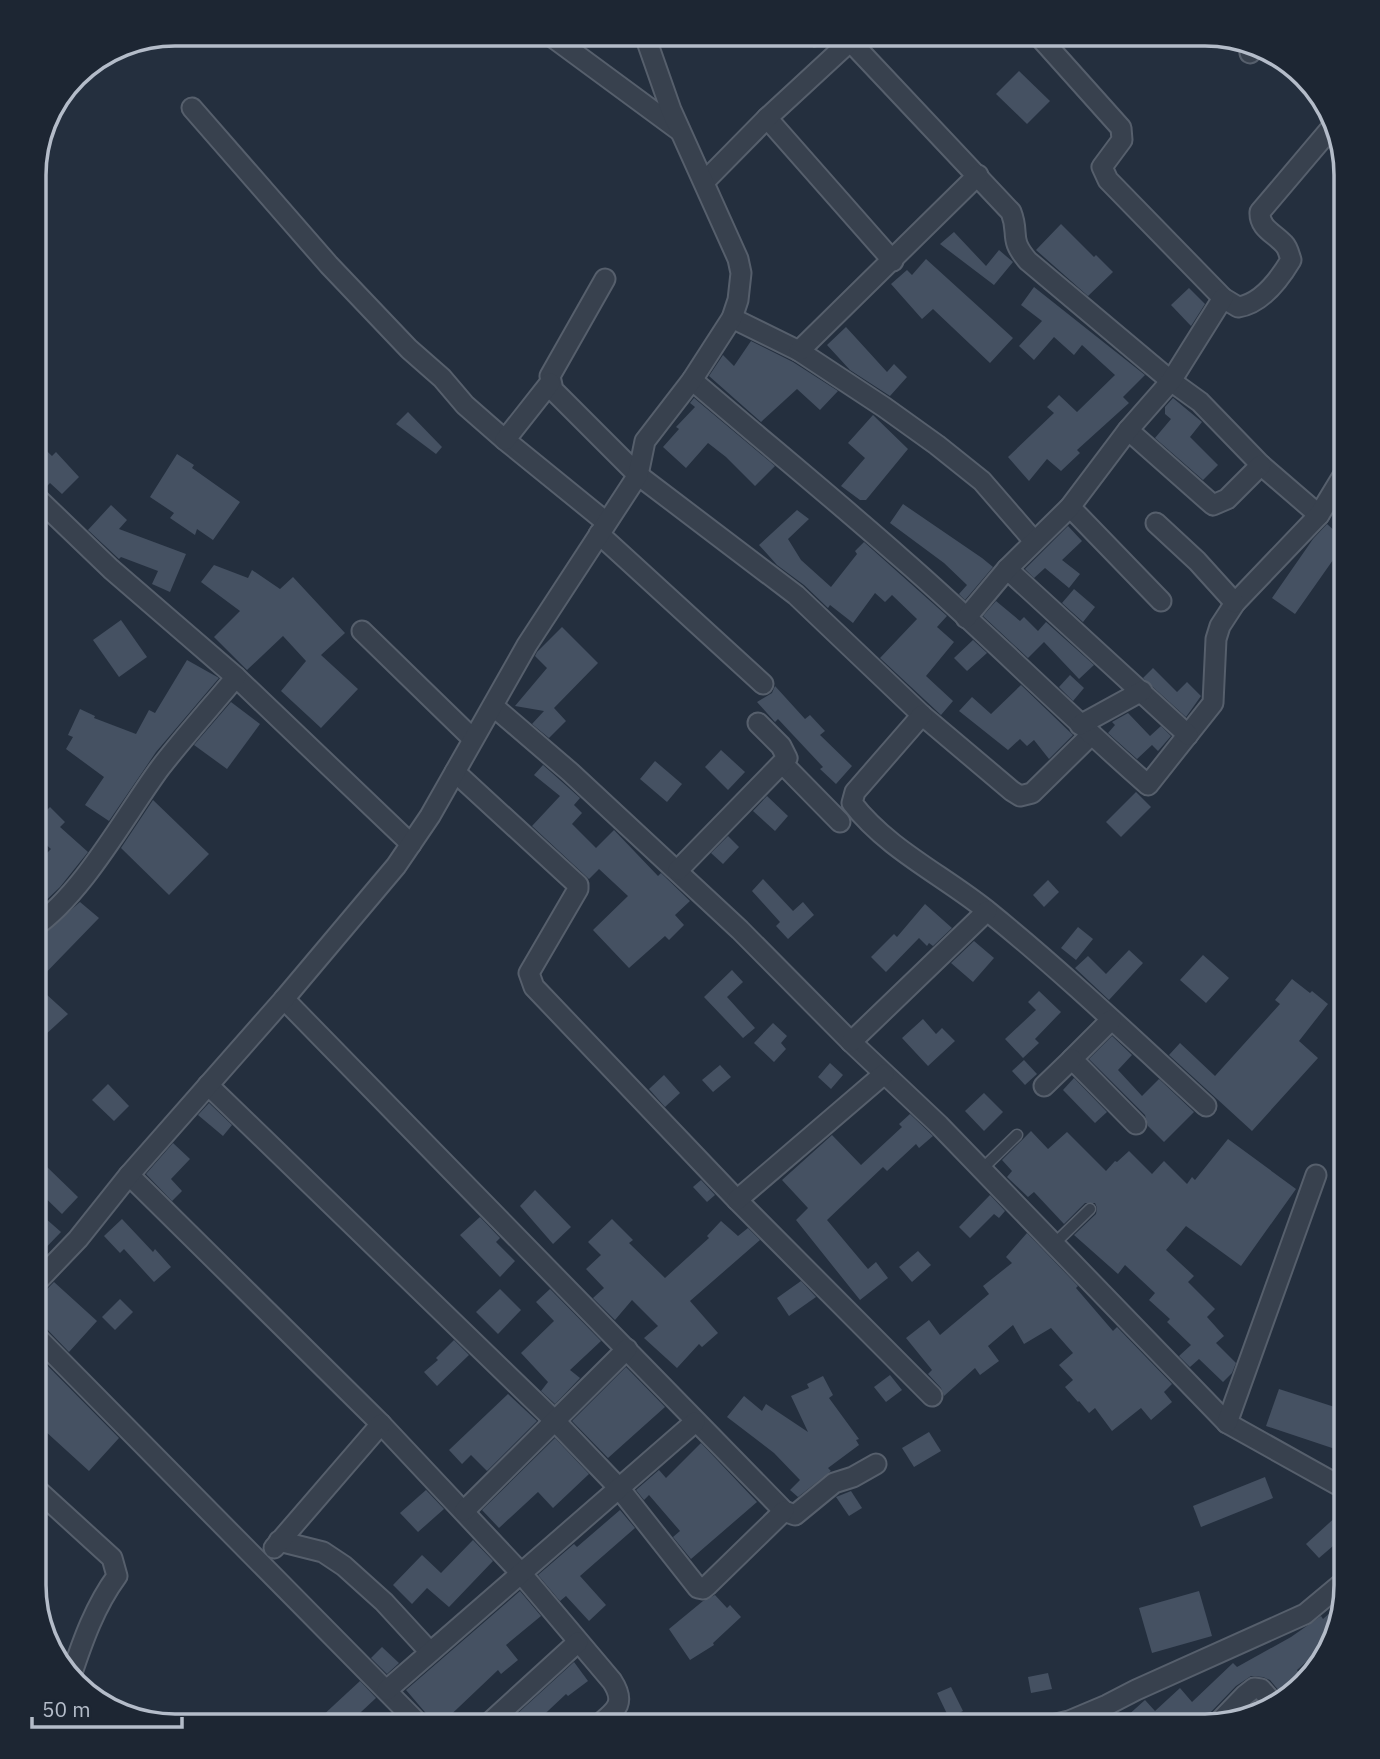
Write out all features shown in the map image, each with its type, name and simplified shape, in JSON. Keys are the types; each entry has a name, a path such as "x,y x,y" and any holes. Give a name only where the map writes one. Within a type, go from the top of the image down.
{"street":[{"path":"565,46 681,132"},
{"path":"46,1272 78,1239 129,1175 284,999 396,866 455,772 527,645 638,475 645,441 692,380 732,318 741,273 738,259 681,132 648,46"},
{"path":"704,183 767,118 844,46"},
{"path":"862,46 1011,212 1016,224 1015,242 1028,261 1171,381 1200,402 1261,465 1319,515"},
{"path":"1048,46 1121,128 1122,140 1102,167 1108,180 1223,298 1238,307 1252,305 1283,274 1291,260 1286,246 1263,226 1259,219 1260,212 1328,132"},
{"path":"192,108 337,274 409,349 442,378 465,405 602,528 763,684"},
{"path":"767,118 893,261"},
{"path":"799,351 978,175"},
{"path":"605,279 550,376 553,390 638,475 796,595 922,715 1020,796 1032,793 1085,730 1142,691"},
{"path":"966,618 1007,569 1070,507 1128,430 1171,381 1223,298"},
{"path":"732,318 799,351 884,407 982,481 1034,541"},
{"path":"692,380 903,560 1024,670 1085,730 1148,785 1213,703 1216,639 1220,626 1235,603 1319,515 1334,491"},
{"path":"505,440 550,383"},
{"path":"1128,430 1213,505 1219,505 1227,499 1261,465"},
{"path":"46,507 111,569 236,677 411,844"},
{"path":"1070,507 1161,601"},
{"path":"1157,523 1198,561 1235,603"},
{"path":"1007,569 1188,735"},
{"path":"362,631 472,738"},
{"path":"46,919 83,878 162,766 236,677"},
{"path":"493,706 678,870 851,1042 939,1125 1227,1423 1334,1483"},
{"path":"922,715 855,792 852,803 863,817 923,867 987,911 1206,1107"},
{"path":"678,870 787,758 785,752 758,723"},
{"path":"783,764 840,822"},
{"path":"455,772 578,885 529,973 532,984 737,1200 932,1396"},
{"path":"851,1042 987,911"},
{"path":"284,999 784,1511 795,1515 834,1483 853,1477 876,1464"},
{"path":"1044,1086 1111,1020"},
{"path":"1072,1059 1136,1124"},
{"path":"737,1200 884,1074"},
{"path":"208,1085 555,1422 619,1488 694,1584 703,1589 784,1511"},
{"path":"129,1175 381,1424 520,1572 619,1690 620,1700 611,1714"},
{"path":"1227,1423 1316,1175"},
{"path":"46,1346 410,1714"},
{"path":"464,1511 627,1349"},
{"path":"387,1690 695,1422"},
{"path":"261,1562 381,1424"},
{"path":"46,1498 111,1558 117,1576 98,1606 83,1638 74,1666"},
{"path":"279,1541 323,1552 344,1566 384,1602 430,1652"},
{"path":"1086,1714 1305,1614 1334,1590"},
{"path":"499,1714 578,1642"},
{"path":"1230,1711 1254,1688 1261,1689 1268,1697"}],"lane":[{"path":"982,1169 1017,1135"},
{"path":"1054,1244 1090,1209"}],"building":[{"path":"1019,71 1050,101 1027,124 996,94"},
{"path":"1061,224 1113,272 1088,296 1036,250"},
{"path":"954,232 986,266 999,250 1013,262 994,285 940,244"},
{"path":"926,259 1013,338 990,363 933,309 922,319 891,284 907,270 912,275"},
{"path":"1034,287 1145,375 1123,397 1129,403 1077,450 1080,453 1061,471 1047,459 1029,481 1008,457 1054,413 1047,407 1059,395 1077,412 1115,375 1082,345 1074,355 1054,337 1034,360 1019,346 1042,321 1021,305"},
{"path":"1189,288 1205,304 1191,326 1171,305"},
{"path":"846,327 887,372 894,364 907,377 890,396 850,370 827,345"},
{"path":"751,341 793,362 838,391 820,410 797,389 761,422 709,376 723,355 734,366"},
{"path":"694,398 775,466 755,486 708,443 686,468 663,447 679,429 676,427 695,407 690,403"},
{"path":"1173,398 1202,422 1190,437 1218,465 1203,480 1155,438 1171,419 1165,414 1165,407"},
{"path":"408,412 442,447 436,454 396,424"},
{"path":"873,415 908,449 866,500 860,500 841,486 865,458 848,443"},
{"path":"46,450 52,456 56,452 79,477 62,494 50,483 47,486"},
{"path":"177,454 240,502 213,540 197,529 195,535 170,518 174,513 150,497"},
{"path":"903,504 993,567 965,600 959,594 967,585 944,563 890,523"},
{"path":"111,505 127,520 119,529 186,554 170,592 152,584 158,571 121,557 119,559 88,530"},
{"path":"797,510 809,519 788,539 801,560 831,587 864,542 947,616 937,627 954,642 926,676 953,701 941,715 880,658 917,619 892,595 885,602 875,593 853,623 830,605 828,608 804,585 777,565 759,545"},
{"path":"1327,524 1334,530 1334,561 1295,614 1272,598 1313,539"},
{"path":"1068,526 1082,541 1062,560 1080,574 1069,588 1045,568 1034,578 1025,569"},
{"path":"214,565 248,578 252,570 280,589 293,577 345,633 321,655 358,689 321,728 281,691 306,661 283,636 247,670 214,637 240,611 201,582"},
{"path":"1074,589 1095,607 1083,622 1062,603"},
{"path":"996,601 1020,621 1024,617 1038,631 1046,622 1094,665 1079,679 1044,642 1028,658 983,616"},
{"path":"121,620 147,657 119,677 93,640"},
{"path":"562,627 598,663 554,708 566,721 549,738 532,724 544,711 515,706 547,668 535,656 537,652"},
{"path":"973,640 987,653 967,671 954,658"},
{"path":"187,660 219,678 156,752 109,821 85,805 104,777 66,749 73,737 68,735 80,709 95,716 94,718 136,734 149,710 155,713"},
{"path":"1153,668 1177,692 1187,682 1201,696 1186,717 1143,678"},
{"path":"1070,675 1084,688 1073,701 1059,687"},
{"path":"1021,685 1073,735 1049,759 1034,740 1027,746 1020,739 1008,750 959,711 972,697 991,714"},
{"path":"775,686 805,719 810,715 825,731 820,735 852,766 836,784 778,719 775,722 757,702 772,693"},
{"path":"231,702 260,724 227,769 194,745"},
{"path":"1128,713 1150,736 1161,726 1171,736 1158,751 1152,745 1137,759 1108,733 1115,725 1112,722"},
{"path":"721,750 745,772 728,790 705,767"},
{"path":"655,761 682,784 667,802 640,779"},
{"path":"543,765 580,798 574,805 582,813 572,824 596,848 614,830 658,876 661,873 690,901 675,915 684,925 669,940 665,936 629,968 593,930 628,896 599,869 589,879 532,826 560,796 534,775"},
{"path":"1136,792 1151,807 1121,837 1106,822"},
{"path":"767,796 788,816 775,831 753,811"},
{"path":"153,800 209,854 169,895 121,848"},
{"path":"50,807 65,822 60,827 88,852 46,900 46,854 51,849 46,845 46,811"},
{"path":"728,836 739,847 723,864 711,853"},
{"path":"763,879 793,911 803,902 814,915 788,939 776,926 780,922 752,891"},
{"path":"1048,880 1059,892 1044,907 1033,895"},
{"path":"80,902 99,918 46,973 46,932"},
{"path":"925,904 952,928 933,946 929,943 927,946 919,938 886,972 871,957 894,934 897,937"},
{"path":"1078,927 1093,939 1076,960 1061,948"},
{"path":"974,941 994,958 973,982 951,963"},
{"path":"1129,950 1143,963 1109,1000 1075,968 1088,956 1106,974"},
{"path":"1203,955 1229,978 1206,1003 1180,980"},
{"path":"732,970 743,982 727,997 755,1028 743,1038 704,997"},
{"path":"1292,979 1328,1004 1299,1041 1318,1058 1252,1131 1169,1055 1180,1043 1215,1076 1280,1004 1275,1000"},
{"path":"1039,991 1061,1012 1035,1039 1039,1043 1023,1058 1005,1039 1036,1010 1028,1002"},
{"path":"46,994 68,1014 46,1034"},
{"path":"923,1019 936,1034 942,1028 955,1041 928,1066 902,1038"},
{"path":"773,1023 787,1036 781,1043 786,1049 774,1062 754,1043"},
{"path":"1112,1036 1132,1055 1118,1070 1142,1096 1159,1079 1194,1112 1164,1142 1148,1126 1145,1115 1089,1059"},
{"path":"1024,1060 1037,1074 1025,1085 1012,1071"},
{"path":"830,1063 843,1075 831,1089 818,1077"},
{"path":"720,1065 731,1077 713,1092 702,1080"},
{"path":"664,1075 680,1093 665,1107 649,1089"},
{"path":"1074,1078 1107,1112 1095,1123 1063,1090"},
{"path":"108,1084 129,1106 114,1121 92,1100"},
{"path":"984,1093 1003,1112 984,1131 965,1111"},
{"path":"209,1103 232,1125 223,1136 198,1115"},
{"path":"910,1114 933,1136 919,1148 916,1144 887,1171 883,1167 827,1220 868,1269 876,1262 888,1278 860,1300 796,1220 808,1208 782,1180 832,1135 861,1165 902,1127 899,1124"},
{"path":"1031,1131 1048,1149 1067,1132 1106,1171 1129,1151 1152,1174 1164,1161 1187,1184 1192,1177 1195,1180 1228,1139 1296,1189 1241,1266 1186,1226 1166,1250 1194,1276 1188,1282 1215,1309 1207,1317 1224,1336 1216,1343 1236,1363 1232,1373 1223,1382 1199,1359 1190,1367 1179,1356 1191,1345 1167,1322 1170,1319 1149,1300 1155,1293 1125,1265 1118,1274 1074,1235 1096,1214 1095,1203 1085,1203 1064,1224 1034,1192 1028,1197 1007,1177 1012,1171 1002,1160"},
{"path":"173,1143 190,1159 171,1179 182,1191 172,1201 146,1174"},
{"path":"46,1168 78,1197 62,1214 46,1199"},
{"path":"701,1180 715,1195 707,1202 693,1187"},
{"path":"535,1190 571,1227 553,1244 520,1206"},
{"path":"990,1195 1005,1211 999,1218 994,1214 970,1238 959,1227"},
{"path":"480,1217 500,1238 496,1242 515,1261 500,1277 460,1235"},
{"path":"46,1219 61,1232 46,1248"},
{"path":"122,1219 171,1267 154,1282 124,1249 120,1253 104,1236"},
{"path":"612,1219 633,1240 629,1243 665,1278 709,1238 707,1236 721,1221 738,1236 748,1228 760,1240 690,1301 718,1333 702,1347 699,1344 677,1368 644,1338 658,1326 632,1300 615,1320 593,1298 604,1288 586,1269 601,1255 588,1242"},
{"path":"1027,1233 1078,1286 1076,1288 1113,1331 1117,1327 1172,1384 1164,1392 1172,1402 1151,1420 1141,1408 1112,1431 1095,1408 1089,1413 1065,1387 1073,1380 1059,1365 1073,1353 1051,1328 1024,1344 1013,1325 988,1346 999,1361 980,1375 975,1368 944,1396 941,1388 928,1374 932,1370 906,1338 929,1320 940,1335 989,1294 983,1286 1012,1263 1006,1257"},
{"path":"918,1251 931,1265 912,1282 899,1267"},
{"path":"801,1281 816,1297 789,1316 777,1298"},
{"path":"54,1282 97,1321 69,1352 46,1328 46,1290"},
{"path":"500,1289 521,1310 498,1334 476,1312"},
{"path":"550,1289 601,1341 570,1370 580,1378 555,1404 541,1391 548,1382 521,1353 554,1321 536,1302"},
{"path":"120,1299 133,1312 115,1330 102,1317"},
{"path":"454,1340 469,1355 437,1386 424,1372"},
{"path":"46,1364 119,1438 89,1471 46,1432"},
{"path":"626,1367 665,1407 608,1458 572,1421"},
{"path":"890,1375 902,1390 886,1402 874,1387"},
{"path":"823,1376 833,1395 829,1398 859,1439 856,1440 859,1445 828,1468 831,1471 798,1497 790,1490 800,1480 774,1453 727,1417 744,1396 762,1411 766,1404 808,1432 791,1396 809,1388 807,1384"},
{"path":"1279,1389 1334,1407 1334,1449 1266,1426"},
{"path":"508,1394 537,1421 487,1471 471,1455 462,1464 449,1450"},
{"path":"929,1432 941,1451 914,1467 902,1448"},
{"path":"555,1438 589,1474 553,1508 538,1492 499,1528 482,1510"},
{"path":"701,1443 757,1502 691,1559 673,1537 680,1531 649,1495 644,1500 636,1490 659,1470 666,1478"},
{"path":"1265,1477 1273,1498 1201,1527 1193,1506"},
{"path":"426,1490 444,1509 418,1532 400,1513"},
{"path":"851,1491 862,1508 849,1516 836,1497"},
{"path":"620,1510 635,1528 580,1576 606,1605 589,1621 566,1596 560,1601 538,1575 574,1544 577,1547"},
{"path":"1334,1519 1334,1545 1319,1558 1306,1544"},
{"path":"473,1540 493,1561 449,1607 427,1588 412,1604 393,1585 422,1555 441,1573"},
{"path":"520,1591 541,1616 506,1645 518,1660 501,1674 498,1670 452,1714 427,1714 406,1690"},
{"path":"1199,1591 1212,1636 1152,1653 1139,1608"},
{"path":"715,1595 727,1608 730,1605 741,1617 713,1643 714,1645 690,1660 669,1629 703,1601"},
{"path":"1332,1611 1328,1626 1313,1656 1297,1670 1299,1674 1279,1691 1270,1680 1251,1676 1236,1686 1210,1714 1129,1714 1145,1700 1155,1711 1180,1688 1192,1702 1233,1663 1237,1667 1291,1637 1321,1616 1323,1619"},
{"path":"382,1647 399,1663 387,1674 371,1658"},
{"path":"574,1662 588,1681 568,1696 566,1694 545,1714 517,1714"},
{"path":"1048,1673 1052,1689 1031,1693 1028,1677"},
{"path":"360,1681 376,1698 359,1714 324,1714"},
{"path":"951,1687 963,1711 947,1714 937,1693"}]}
